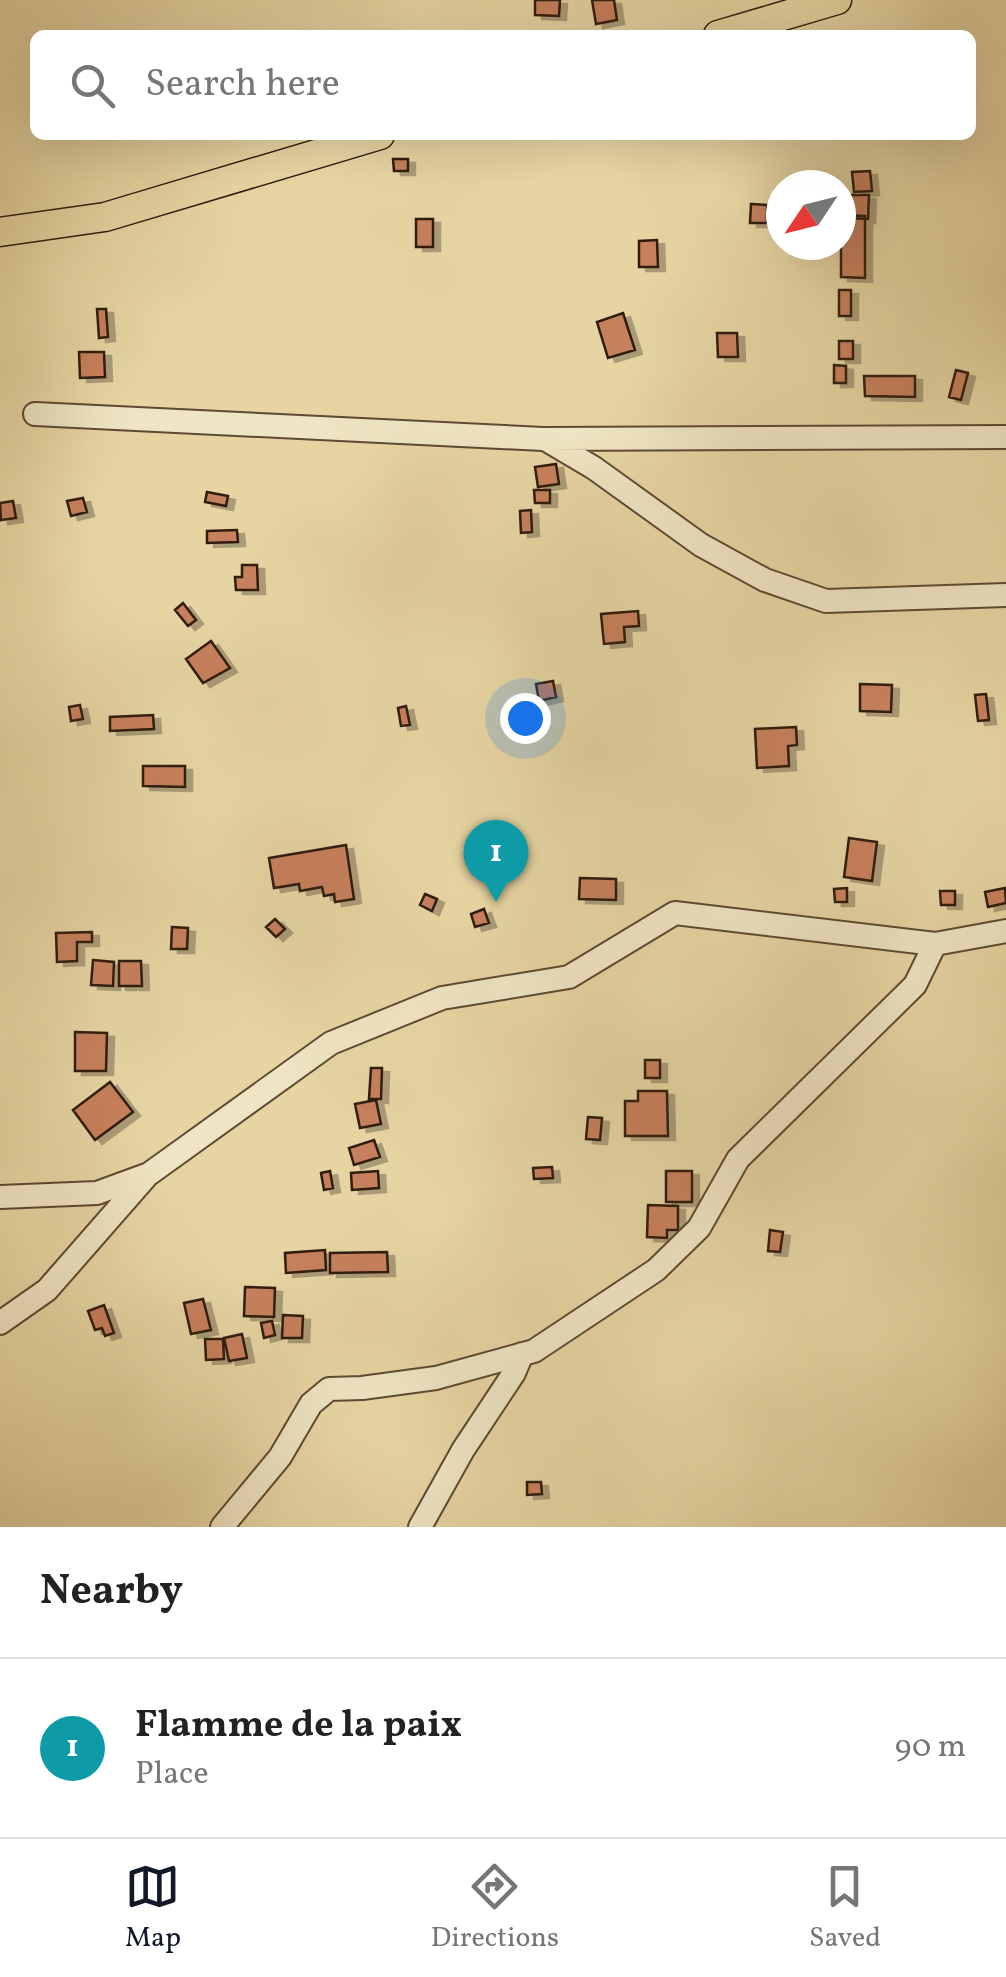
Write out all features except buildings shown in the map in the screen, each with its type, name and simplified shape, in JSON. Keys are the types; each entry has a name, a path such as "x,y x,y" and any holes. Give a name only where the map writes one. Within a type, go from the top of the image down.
{"main road":[{"path":"735,30 837,0"},
{"path":"0,232 105,216 363,140"}],"street":[{"path":"35,414 544,439 1006,437"},
{"path":"544,439 594,468 701,545 765,580 826,601 1006,596"},
{"path":"0,1323 47,1290 149,1174 331,1043 442,998 569,976 675,913 935,944 1006,931"},
{"path":"222,1527 280,1457 311,1404 329,1388 362,1388 436,1378 534,1351 656,1270 699,1228 738,1159 914,986 935,944"},
{"path":"0,1197 97,1193 149,1174"},
{"path":"420,1527 522,1354"}],"place":[{"name":"Flamme de la paix","path":"496,902"}]}
